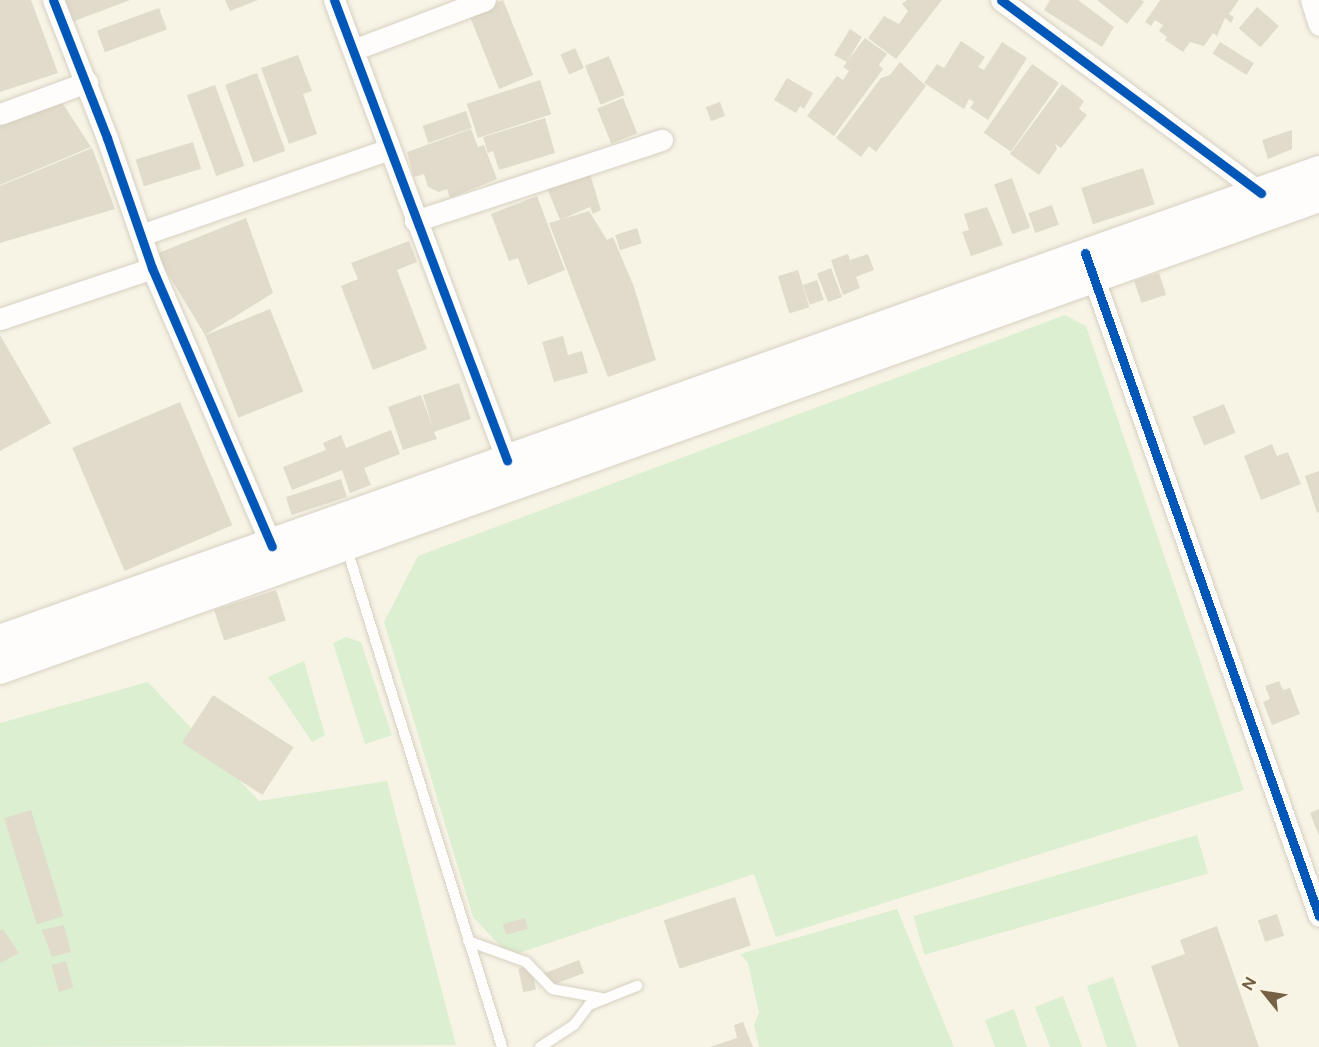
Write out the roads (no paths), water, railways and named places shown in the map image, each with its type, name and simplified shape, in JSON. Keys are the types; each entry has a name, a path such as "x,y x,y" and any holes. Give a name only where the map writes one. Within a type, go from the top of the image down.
{"main road":[{"path":"0,669 346,546 1089,266 1261,193 1319,171"},
{"path":"2,634 272,546 507,461 1089,266 1319,197"}],"street":[{"path":"53,0 87,82 152,268 272,546"},
{"path":"334,0 415,221 507,461"},
{"path":"353,50 485,0"},
{"path":"1001,0 1261,193"},
{"path":"0,114 87,82"},
{"path":"415,221 662,140"},
{"path":"141,236 389,149"},
{"path":"1089,266 1319,916"},
{"path":"0,319 152,268"}],"lane":[{"path":"346,546 502,1047"},
{"path":"468,941 526,962 552,989 601,998"},
{"path":"540,1047 574,1025 588,1005 601,998 637,986"}]}
